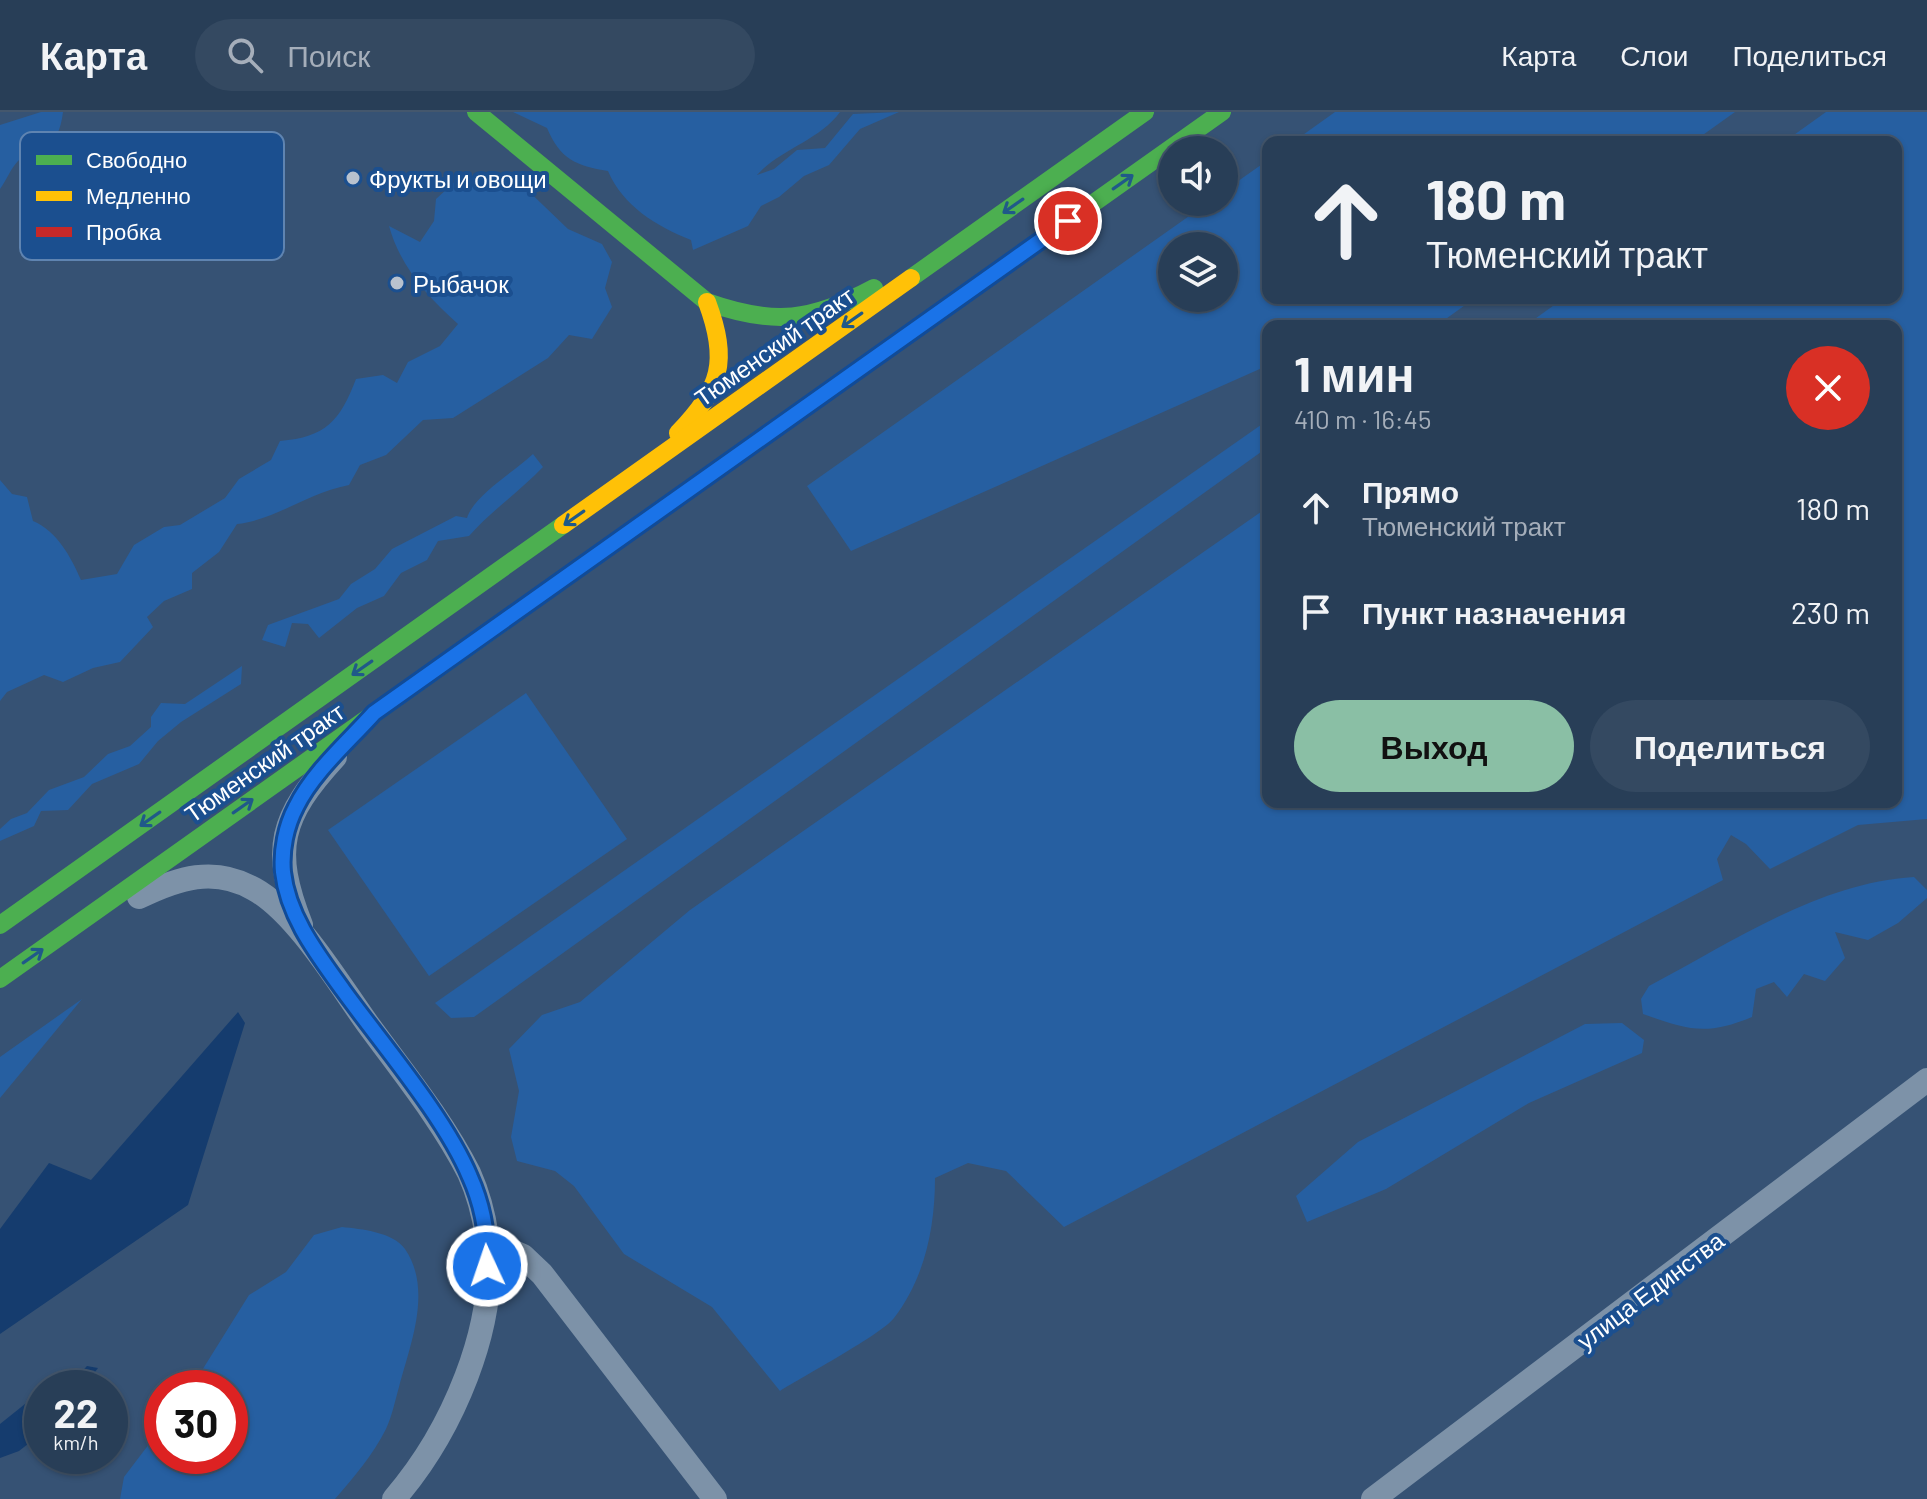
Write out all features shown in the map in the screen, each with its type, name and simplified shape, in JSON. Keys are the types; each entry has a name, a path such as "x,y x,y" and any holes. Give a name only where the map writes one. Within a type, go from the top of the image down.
{"main road":[{"path":"476,112 707,302 765,319 802,319 823,314 985,226"},
{"name":"Тюменский тракт","path":"0,925 1145,112"},
{"name":"Тюменский тракт","path":"0,979 1222,112"},
{"path":"638,473 692,419 715,387 722,349 707,302"}],"street":[{"path":"306,939 283,871 288,828 296,807 315,779 374,713"},
{"path":"65,932 170,882 202,875 238,882 256,890 306,939 451,1143 474,1186 487,1240 485,1300 469,1369 440,1432 394,1499"},
{"name":"улица Единства","path":"1373,1499 1927,1080"},
{"path":"487,1240 523,1256 542,1274 715,1499"}],"shaded area":[{"path":"41,112 63,112 58,132 20,132 20,160 0,189 0,125"},
{"path":"513,112 840,112 822,130 757,175 774,169 797,150 825,148 853,114 899,112 860,129 829,165 804,176 779,197 761,206 748,226 693,250 691,240 653,221 632,205 622,195 608,171 587,167 570,159 552,139 547,128"},
{"path":"1335,112 1735,112 1701,136 1301,136"},
{"path":"1826,112 1927,112 1927,819 1858,825 1770,869 1746,844 1731,835 1717,859 1723,880 1064,1227 1006,1171 968,1163 935,1178 933,1215 926,1251 905,1303 887,1325 780,1391 712,1307 624,1254 574,1186 555,1171 517,1161 511,1137 519,1091 509,1049 542,1015 580,1002 690,910 1262,511 1262,808 1902,808 1902,320 1533,320 1556,304 1902,304 1902,136 1792,136"},
{"path":"1262,164 1262,304 1467,304 1444,320 1262,320 1262,368 851,551 807,486 1158,238 1158,312 1238,312 1238,232 1167,232 1189,216 1238,216 1238,181"},
{"path":"498,172 518,181 568,229 602,244 612,262 605,288 612,307 592,339 569,335 548,358 453,418 423,420 386,455 360,465 349,485 266,517 237,524 219,552 192,573 192,589 164,601 147,617 153,627 120,662 93,668 63,682 44,675 7,692 0,701 0,480 12,494 27,497 33,521 56,538 81,580 117,574 134,545 164,527 180,525 225,498 239,479 271,460 280,441 309,436 329,424 344,406 356,379 383,375 397,383 408,362 440,346 458,324 416,280 400,254 389,226 420,242 434,221 436,199 461,176 495,183"},
{"path":"1262,424 1262,451 474,1017 451,1018 435,1003"},
{"path":"533,454 543,467 534,476 469,536 438,541 427,560 401,573 384,596 357,608 319,638 308,624 292,623 285,647 262,640 268,625 339,599 351,584 375,569 392,549 456,516 467,518 486,492"},
{"path":"242,666 241,684 181,722 158,741 139,764 92,784 68,810 41,811 34,826 0,841 0,829 11,819 27,813 49,790 84,777 108,754 130,746 151,727 151,717 161,703 185,704"},
{"path":"526,693 627,839 429,976 328,830"},
{"path":"1914,877 1927,890 1927,898 1898,923 1868,940 1835,932 1845,958 1825,981 1804,974 1787,997 1774,982 1756,989 1752,1017 1722,1027 1697,1029 1643,1014 1641,999 1649,986 1777,917 1844,890"},
{"path":"82,999 0,1098 0,1057"},
{"path":"238,1012 245,1023 188,1205 0,1334 0,1229 49,1163 91,1180"},
{"path":"1622,1023 1644,1040 1642,1053 1529,1103 1386,1189 1307,1222 1296,1196 1358,1142 1585,1024"},
{"path":"342,1227 376,1232 400,1243 413,1265 418,1300 413,1336 392,1414 369,1457 335,1499 120,1499 124,1477 144,1451 144,1474 248,1474 248,1370 202,1370 249,1295 286,1272 314,1235"},
{"path":"24,1405 24,1447 0,1458 0,1424"}],"traffic: fast":[{"path":"476,112 707,302 753,315 792,316 831,307 874,288"},
{"path":"911,278 1145,112"},
{"path":"1047,236 1222,112"},
{"path":"0,925 563,525"},
{"path":"0,979 606,549"}],"traffic: slow":[{"path":"563,525 911,278"},
{"path":"678,433 704,402 717,373 718,341 707,302"}],"traffic: jam":[{"path":"606,549 1047,236"}],"place":[{"name":"Фрукты и овощи","path":"353,178"},
{"name":"Рыбачок","path":"397,283"}],"route":[{"path":"487,1266 487,1240 481,1207 470,1175 409,1081 306,939 286,888 283,871 283,849 296,807 315,779 374,713 1068,221"}]}
